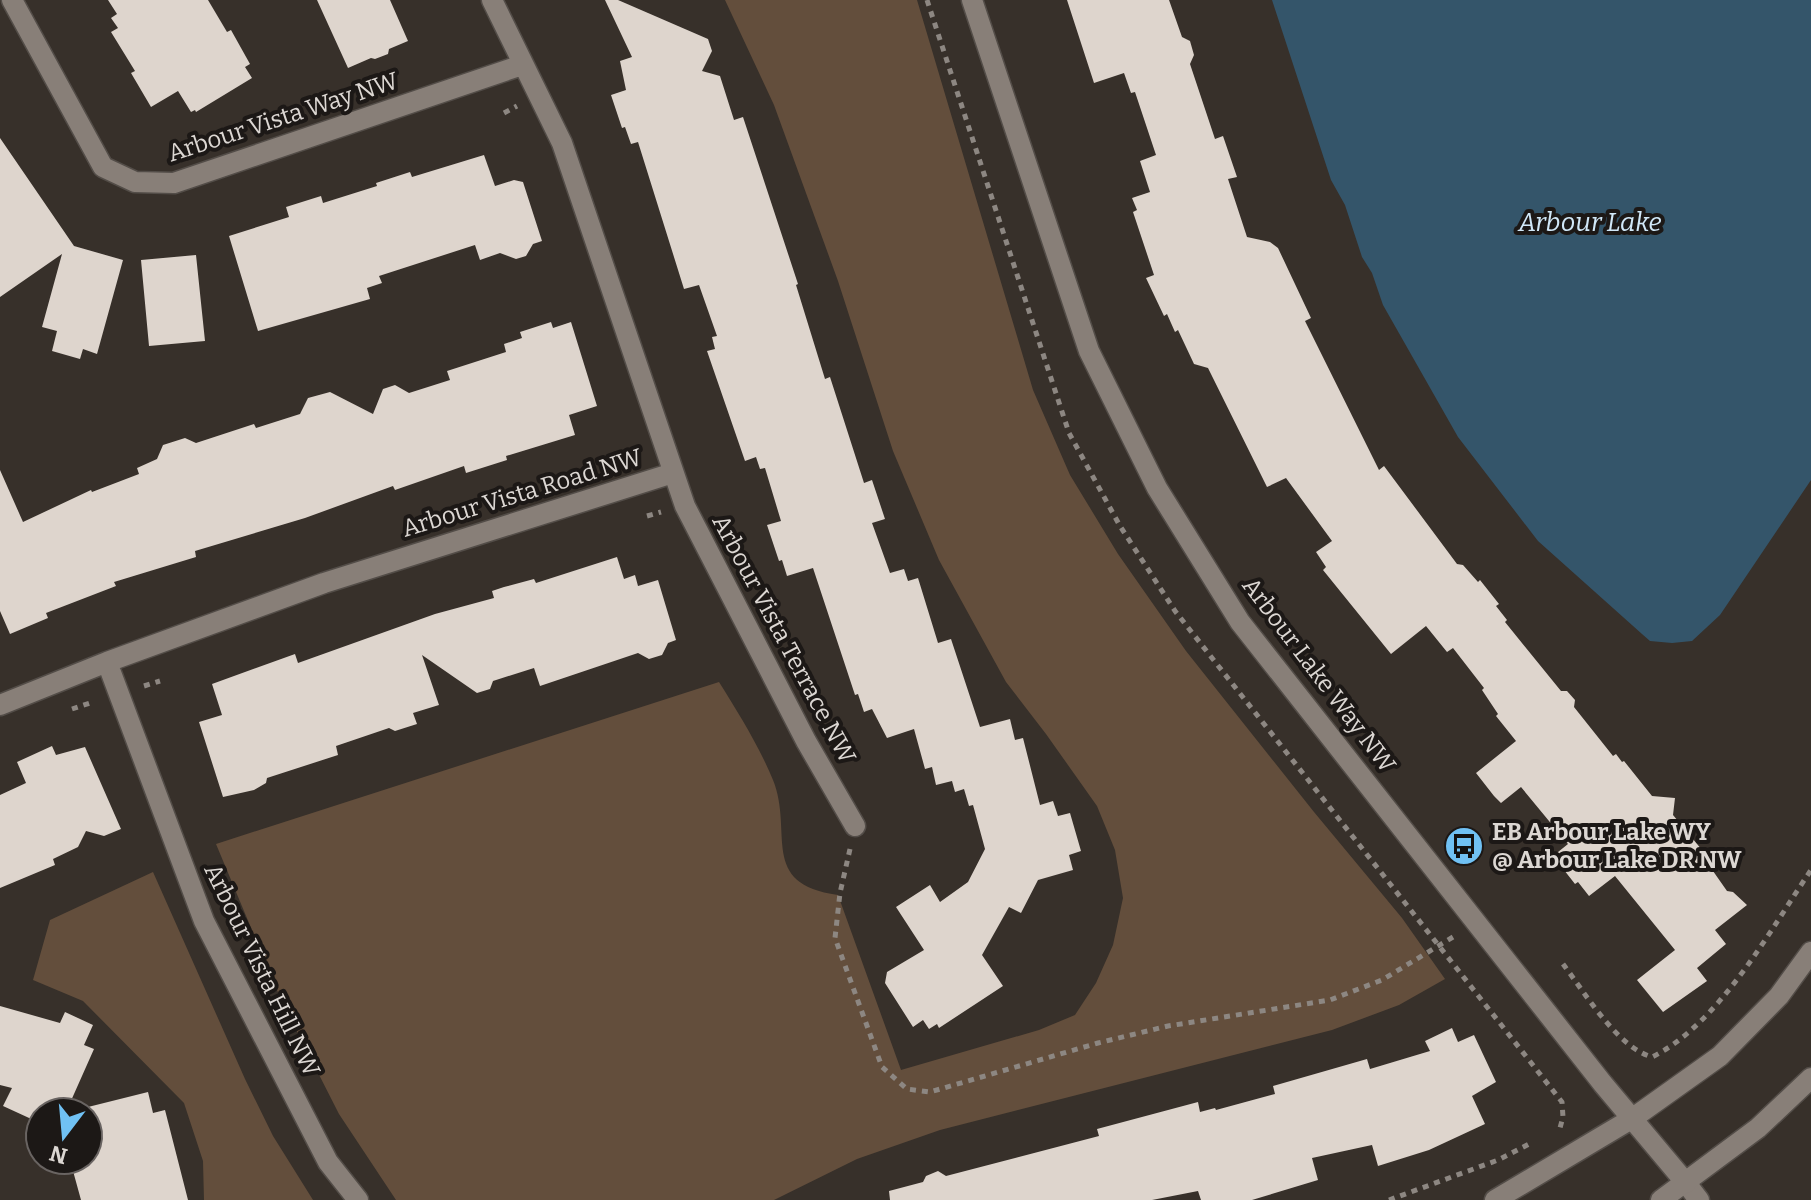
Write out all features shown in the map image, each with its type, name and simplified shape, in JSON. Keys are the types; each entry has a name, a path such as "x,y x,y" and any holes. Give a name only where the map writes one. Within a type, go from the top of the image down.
{"street":[{"name":"Arbour Vista Way NW","path":"12,0 103,167 135,182 174,183 522,65"},
{"name":"Arbour Vista Road NW","path":"0,705 107,662 324,583 673,473 562,143 492,0"},
{"name":"Arbour Lake Way NW","path":"972,0 1089,351 1157,488 1240,622 1603,1084 1699,1200"},
{"name":"Arbour Vista Terrace NW","path":"673,473 685,506 806,741 855,826"},
{"name":"Arbour Vista Hill NW","path":"107,662 204,921 328,1162 358,1200"},
{"path":"1495,1200 1633,1118 1720,1056 1779,996 1811,952"},
{"path":"1661,1200 1758,1128 1811,1078"}],"path":[{"path":"855,826 840,893 835,938 882,1067 907,1089 930,1092 1140,1033 1330,1000 1382,980 1439,947 1477,920"},
{"path":"1563,964 1627,1043 1652,1057 1671,1048 1714,1008 1811,870"},
{"path":"1548,1134 1561,1128 1562,1102"},
{"path":"1389,1200 1498,1160 1536,1141"}],"shaded area":[{"path":"725,0 917,0 1033,390 1070,475 1118,554 1186,651 1402,918 1445,979 1399,1005 1332,1030 940,1130 857,1159 774,1200 396,1200 339,1114 282,1002 216,844 719,682 755,742 773,780 779,799 783,853 788,867 797,880 813,889 838,895 901,1070 1039,1030 1075,1015 1096,983 1113,945 1123,898 1115,850 1097,806 1006,682 939,560 893,451 838,281 774,105"},
{"path":"153,872 245,1079 273,1136 313,1200 204,1200 203,1161 184,1103 83,1001 33,980 50,920"}],"water":[{"name":"Arbour Lake","path":"1272,0 1811,0 1811,480 1720,615 1692,641 1650,641 1538,541 1458,437 1383,305 1372,273 1362,257 1345,205 1331,180"}],"building":[{"path":"108,0 208,0 227,32 231,30 250,64 245,67 252,78 196,112 191,112 178,91 151,107 131,73 135,71 111,32 118,28 111,18 117,14"},
{"path":"317,0 390,0 408,41 389,49 388,54 348,68"},
{"path":"605,0 618,0 708,39 712,51 702,71 720,76 734,120 743,117 798,284 825,379 830,377 864,483 872,480 885,519 872,523 890,573 904,569 908,581 918,578 938,643 951,639 980,727 1010,719 1015,740 1023,738 1040,805 1053,801 1058,816 1070,813 1081,851 1069,855 1073,870 1038,880 1021,913 1009,907 982,955 1003,986 939,1028 937,1024 929,1029 923,1020 913,1027 885,983 887,972 924,950 896,907 930,885 940,902 968,882 985,849 973,805 969,806 964,789 955,792 952,781 936,785 932,767 925,769 914,729 887,738 872,709 864,712 858,694 855,695 813,568 787,576 782,560 779,561 767,525 781,521 765,468 760,469 756,457 745,461 707,351 715,349 712,337 717,336 699,285 684,289 638,142 631,144 611,95 626,90 620,61 632,57"},
{"path":"1067,0 1169,0 1182,37 1190,41 1194,55 1190,64 1215,139 1223,136 1237,177 1228,179 1247,237 1270,242 1278,248 1311,318 1305,321 1379,470 1384,466 1457,564 1463,565 1478,582 1480,580 1499,604 1496,606 1507,620 1505,622 1561,691 1567,691 1575,700 1574,707 1613,756 1616,754 1624,761 1652,796 1675,798 1673,815 1707,856 1706,861 1727,891 1733,892 1747,905 1715,930 1726,944 1697,968 1707,981 1663,1012 1637,980 1675,950 1615,876 1589,896 1578,882 1575,884 1553,856 1568,844 1521,787 1501,803 1494,796 1476,773 1516,741 1496,716 1498,714 1482,690 1484,688 1453,648 1447,652 1426,626 1391,654 1323,570 1326,567 1316,552 1332,541 1286,478 1267,487 1208,368 1194,364 1178,330 1175,332 1167,314 1164,316 1146,278 1154,275 1133,212 1137,210 1132,198 1150,192 1140,161 1156,155 1135,92 1131,93 1124,73 1094,83"},
{"path":"0,138 74,246 123,260 97,354 83,349 80,359 52,351 57,331 42,327 62,254 0,297"},
{"path":"484,155 495,186 514,180 523,182 542,241 533,244 526,256 516,259 500,253 480,260 475,245 379,276 382,283 367,288 370,299 258,331 229,236 289,217 286,207 321,196 323,203 410,172 412,177"},
{"path":"196,255 205,341 149,346 141,260"},
{"path":"551,322 553,328 571,322 597,406 569,415 575,435 506,456 507,460 466,473 464,466 395,490 393,486 305,518 195,551 196,557 114,582 116,586 46,613 48,618 10,634 0,611 0,470 23,522 91,490 139,474 137,468 157,459 163,445 185,438 196,443 254,424 256,428 300,414 308,398 330,392 373,414 383,389 395,385 409,393 450,380 447,371 506,352 504,344 522,338 520,332"},
{"path":"617,557 624,579 635,575 638,586 658,580 676,640 668,643 662,655 649,659 638,653 540,686 534,668 493,681 490,689 477,693 422,655 439,705 413,713 417,724 395,731 389,728 336,746 338,755 267,778 266,783 254,790 223,797 199,722 222,715 212,684 295,654 298,663 435,614 494,598 492,591 504,587 534,579 536,583"},
{"path":"52,746 56,755 85,747 121,829 104,836 86,831 78,847 53,859 55,865 0,888 0,795 26,783 17,762"},
{"path":"0,1006 60,1023 65,1012 93,1025 84,1045 94,1049 73,1096 24,1096 24,1116 3,1106 12,1088 0,1085"},
{"path":"1452,1028 1458,1042 1474,1035 1496,1082 1472,1096 1485,1124 1429,1150 1378,1166 1372,1145 1312,1158 1318,1180 1252,1200 1201,1200 1198,1191 1152,1200 890,1200 889,1191 923,1182 926,1176 938,1171 946,1176 1099,1136 1097,1129 1198,1102 1200,1112 1216,1110 1275,1094 1273,1086 1367,1059 1370,1069 1430,1051 1425,1041"},
{"path":"148,1092 153,1113 165,1110 188,1200 81,1200 74,1176 104,1176 104,1103"}],"place":[{"name":"EB Arbour Lake WY @ Arbour Lake DR NW","path":"1464,846"}]}
